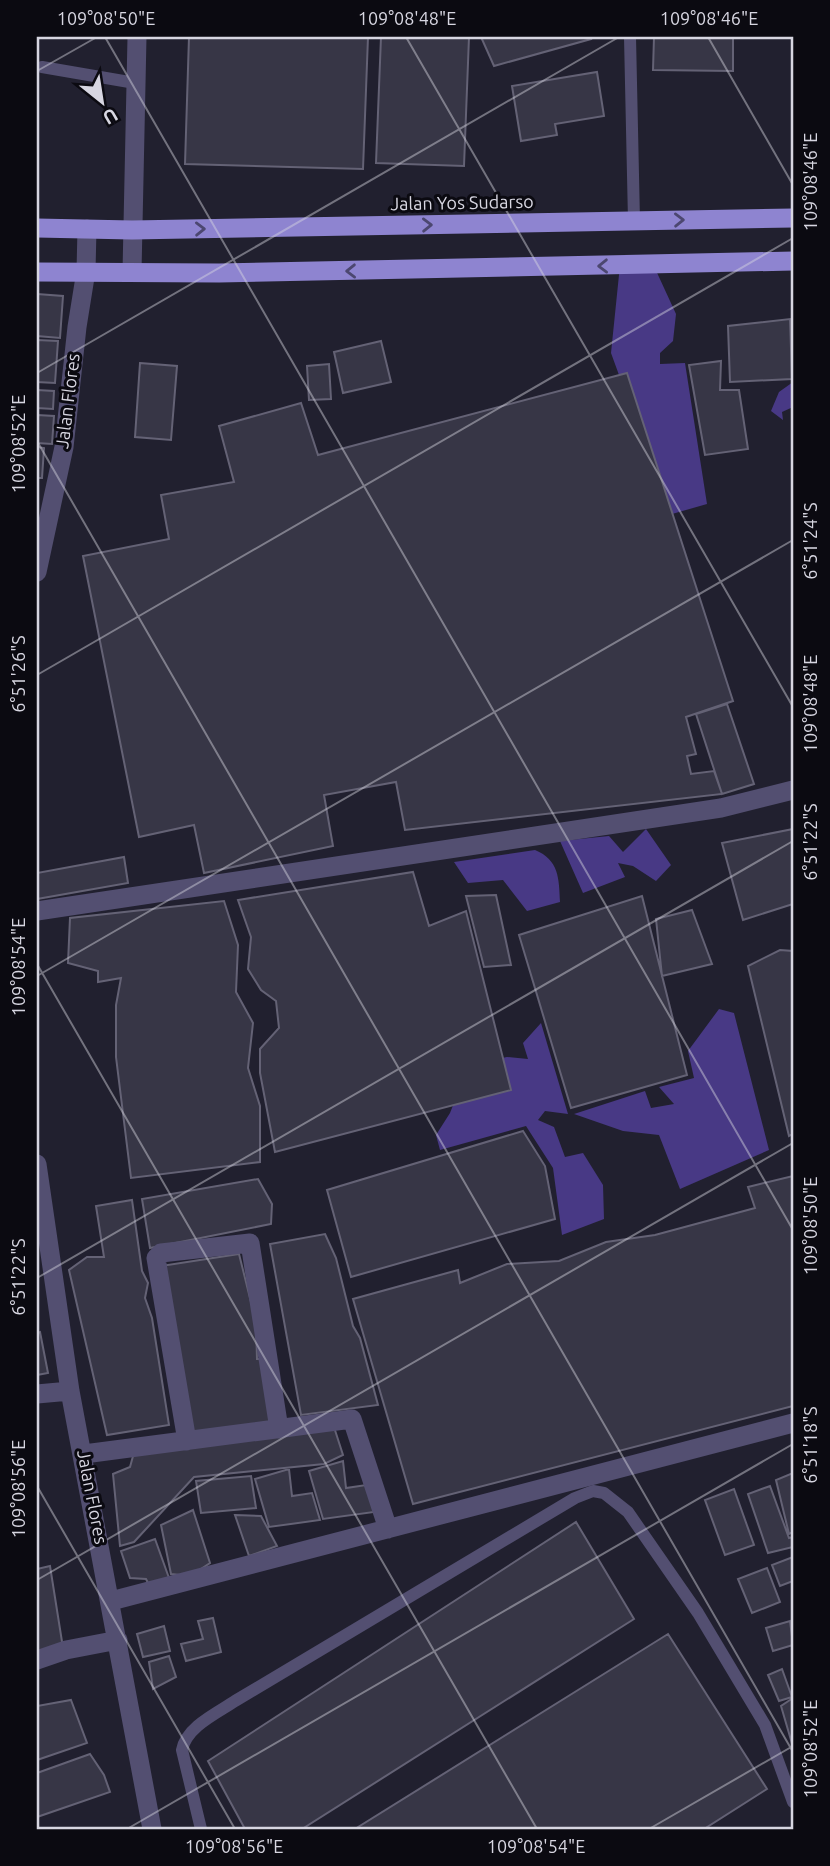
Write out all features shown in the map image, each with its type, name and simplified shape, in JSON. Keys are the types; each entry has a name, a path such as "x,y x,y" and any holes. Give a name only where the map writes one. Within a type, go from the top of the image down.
{"highway":[{"name":"Jalan Yos Sudarso","path":"37,228 132,230 793,218"},
{"path":"37,272 793,261"}],"street":[{"path":"132,272 137,37"},
{"name":"Jalan Flores","path":"37,572 64,447 76,327 86,271 87,229"},
{"path":"37,911 721,808 793,790"},
{"name":"Jalan Flores","path":"37,1164 70,1391 84,1454 152,1829"},
{"path":"187,1441 156,1258 161,1252 250,1243 278,1429"},
{"path":"37,1394 70,1391"},
{"path":"84,1454 352,1419 388,1528"},
{"path":"111,1601 793,1423"},
{"path":"37,1660 66,1650 118,1640"}],"lane":[{"path":"630,37 634,221"},
{"path":"42,67 135,82"},
{"path":"201,1829 182,1750 184,1741 192,1731 235,1701 564,1504 593,1491 611,1496 628,1512 698,1613 765,1725 793,1802"}],"shaded area":[{"path":"653,264 676,314 673,341 660,353 660,364 685,363 707,504 672,514 627,373 619,375 611,353 620,265"},
{"path":"793,382 793,407 782,412 783,420 771,411 779,392"},
{"path":"646,829 671,865 656,881 633,866 618,863 625,877 583,893 560,841 609,836 623,852"},
{"path":"535,850 549,859 556,871 560,902 527,911 503,880 468,883 454,862"},
{"path":"719,1009 734,1013 769,1150 680,1189 659,1135 623,1131 574,1114 645,1091 651,1108 674,1104 659,1087 694,1078 688,1051"},
{"path":"541,1023 568,1114 545,1111 538,1120 554,1127 565,1157 583,1153 603,1185 604,1219 562,1235 553,1168 526,1126 440,1150 436,1135 450,1113 469,1065 507,1057 528,1059 523,1043"}],"building":[{"path":"189,37 368,37 363,169 185,164"},
{"path":"381,37 469,37 464,166 376,163"},
{"path":"481,37 590,37 591,39 494,66"},
{"path":"654,37 733,37 733,71 653,70"},
{"path":"597,72 604,116 555,124 557,135 521,141 512,86"},
{"path":"37,294 63,296 60,338 37,336"},
{"path":"790,319 792,379 730,382 728,326"},
{"path":"37,340 58,341 55,383 37,382"},
{"path":"381,341 391,382 343,393 334,352"},
{"path":"721,361 720,390 739,390 748,449 705,455 689,365"},
{"path":"140,363 177,366 171,440 135,437"},
{"path":"329,364 331,399 309,400 307,366"},
{"path":"627,373 733,701 686,717 696,754 687,756 691,774 714,771 722,794 405,830 396,782 324,795 333,846 204,873 194,825 139,837 83,556 169,539 161,495 234,482 219,426 301,403 318,455"},
{"path":"37,390 54,391 53,409 37,408"},
{"path":"37,415 54,416 52,444 37,443"},
{"path":"37,447 44,448 42,478 37,478"},
{"path":"727,704 754,784 722,794 696,714"},
{"path":"793,829 793,904 743,920 722,843"},
{"path":"124,857 128,883 37,899 37,873"},
{"path":"413,872 429,926 466,911 511,1090 275,1152 260,1073 260,1049 279,1028 276,1001 261,990 248,969 251,937 238,900"},
{"path":"496,895 511,965 484,967 466,896"},
{"path":"642,896 687,1075 571,1108 519,935"},
{"path":"224,901 238,945 236,992 253,1023 248,1068 260,1106 260,1162 131,1178 116,1057 116,1005 121,978 98,982 98,971 68,963 70,918"},
{"path":"692,910 712,964 662,976 656,919"},
{"path":"780,950 793,951 793,1134 789,1136 748,966"},
{"path":"523,1131 545,1166 555,1219 351,1277 327,1190"},
{"path":"793,1176 793,1406 413,1504 353,1299 458,1270 460,1283 507,1264 559,1261 606,1242 655,1235 755,1208 748,1187"},
{"path":"258,1179 272,1204 271,1224 150,1248 142,1199"},
{"path":"132,1200 142,1271 148,1283 145,1298 152,1318 169,1425 107,1435 69,1270 87,1257 104,1257 96,1206"},
{"path":"325,1234 336,1258 353,1326 360,1338 378,1405 301,1415 270,1244"},
{"path":"239,1254 256,1322 257,1359 264,1359 274,1421 189,1435 161,1266"},
{"path":"40,1332 48,1373 37,1375 37,1333"},
{"path":"333,1424 343,1455 324,1464 194,1477 134,1542 120,1546 113,1474 130,1467 135,1449"},
{"path":"343,1461 346,1488 366,1485 374,1512 323,1519 309,1471"},
{"path":"289,1469 292,1496 312,1493 320,1520 269,1527 255,1479"},
{"path":"793,1473 793,1532 789,1534 776,1480"},
{"path":"251,1476 256,1508 201,1513 196,1481"},
{"path":"770,1486 789,1538 793,1537 793,1547 768,1553 748,1494"},
{"path":"734,1489 754,1545 725,1555 705,1500"},
{"path":"193,1510 210,1563 190,1576 171,1574 161,1525"},
{"path":"235,1515 261,1516 277,1546 249,1556"},
{"path":"576,1522 634,1619 302,1829 245,1829 208,1761"},
{"path":"155,1539 169,1578 150,1587 146,1579 130,1578 121,1551"},
{"path":"793,1557 793,1581 780,1586 772,1565"},
{"path":"50,1566 63,1648 37,1652 37,1569"},
{"path":"767,1568 780,1602 752,1613 738,1579"},
{"path":"213,1618 221,1652 186,1661 181,1644 203,1639 198,1621"},
{"path":"790,1621 793,1645 773,1651 766,1628"},
{"path":"164,1626 170,1651 143,1657 137,1634"},
{"path":"668,1634 767,1789 704,1829 355,1829"},
{"path":"169,1656 176,1677 153,1689 149,1662"},
{"path":"782,1669 792,1697 779,1701 768,1675"},
{"path":"793,1698 793,1747 781,1706"},
{"path":"71,1700 87,1743 37,1760 37,1706"},
{"path":"90,1754 104,1775 110,1792 37,1817 37,1773"}]}
